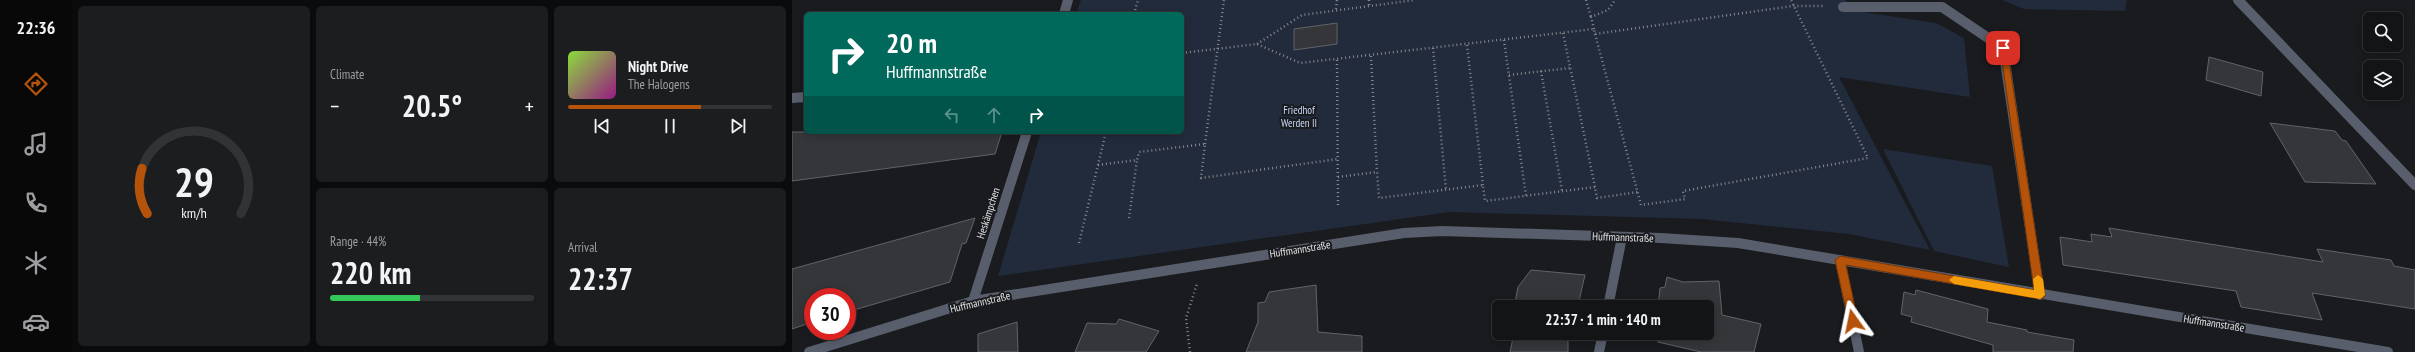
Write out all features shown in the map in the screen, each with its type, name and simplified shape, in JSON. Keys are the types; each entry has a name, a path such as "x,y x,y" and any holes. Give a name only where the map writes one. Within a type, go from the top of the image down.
{"street":[{"path":"1065,12 1068,0"},
{"path":"2238,0 2415,185"},
{"path":"1843,7 1942,7 2003,48 2040,295"},
{"path":"792,98 804,97"},
{"name":"Heskämpchen","path":"973,301 1026,134"},
{"name":"Huffmannstraße","path":"809,352 973,301 1404,233 1442,231 1622,237 1738,243 2040,295 2388,352"},
{"path":"1609,300 1622,237"},
{"path":"1840,260 1859,352"},
{"path":"1599,352 1602,340"}],"path":[{"path":"1135,12 1138,0"},
{"path":"1224,0 1201,178 1338,160"},
{"path":"1336,9 1337,0"},
{"path":"1369,0 1369,5"},
{"path":"1184,53 1257,44 1302,15 1336,9 1415,0"},
{"path":"1586,0 1641,205 1686,198 1683,191 1868,158 1791,0"},
{"path":"1591,17 1604,13 1612,8 1615,0"},
{"path":"1595,34 1793,6 1843,7"},
{"path":"1257,44 1300,63 1337,60 1594,29"},
{"path":"1563,33 1597,198 1638,192"},
{"path":"1504,40 1526,196"},
{"path":"1467,44 1485,201 1595,187"},
{"path":"1433,48 1446,190"},
{"path":"1371,56 1379,198 1483,185"},
{"path":"1337,60 1338,205"},
{"path":"1509,75 1570,68"},
{"path":"1541,71 1562,191"},
{"path":"1079,243 1106,134"},
{"path":"1129,218 1139,152 1205,144"},
{"path":"1098,165 1137,160"},
{"path":"1338,177 1377,172"},
{"path":"1190,352 1186,318 1203,264"}],"green space":[{"name":"Friedhof Werden II","path":"1081,0 1846,0 1849,10 1936,23 1964,38 1970,97 1839,77 1930,250 1849,234 1702,219 1449,212 998,276 1040,134 1184,134 1184,12 1077,12"},
{"path":"2002,0 2127,0 2125,11 2024,9"},
{"path":"1883,149 1992,166 2009,267 1934,251"}],"building":[{"path":"1337,23 1337,44 1294,50 1294,29"},
{"path":"2209,57 2263,72 2261,96 2206,80"},
{"path":"2270,123 2335,131 2342,140 2346,141 2376,184 2305,182"},
{"path":"792,132 804,132 804,134 1001,134 995,154 792,181"},
{"path":"975,218 966,243 962,244 950,282 856,309 856,288 804,288 804,325 792,329 792,269"},
{"path":"2109,228 2323,262 2317,249 2391,260 2394,266 2415,270 2415,309 2312,293 2322,320 2241,307 2236,291 2063,265 2060,237 2092,242 2091,234 2112,237"},
{"path":"1531,270 1585,275 1579,300 1515,300 1518,287"},
{"path":"1667,277 1683,282 1719,281 1722,315 1761,324 1754,352 1701,352 1658,342 1658,340 1714,340 1714,300 1659,300 1660,288 1665,287"},
{"path":"1316,285 1318,332 1362,336 1362,352 1246,352 1258,322 1258,303 1265,302 1269,292"},
{"path":"1916,290 1988,309 1987,322 2027,330 2027,332 2074,340 2073,352 1993,352 1993,345 1911,322 1912,317 1901,314 1904,292 1915,295"},
{"path":"1119,319 1159,331 1146,352 1075,352 1087,323 1116,324"},
{"path":"1017,322 1018,352 978,352 978,334"},
{"path":"1513,340 1568,340 1568,352 1510,352"}],"slow traffic":[{"path":"1954,280 2040,295 2038,279"}],"route":[{"path":"1853,321 1840,260 2040,295 2003,48"}]}
